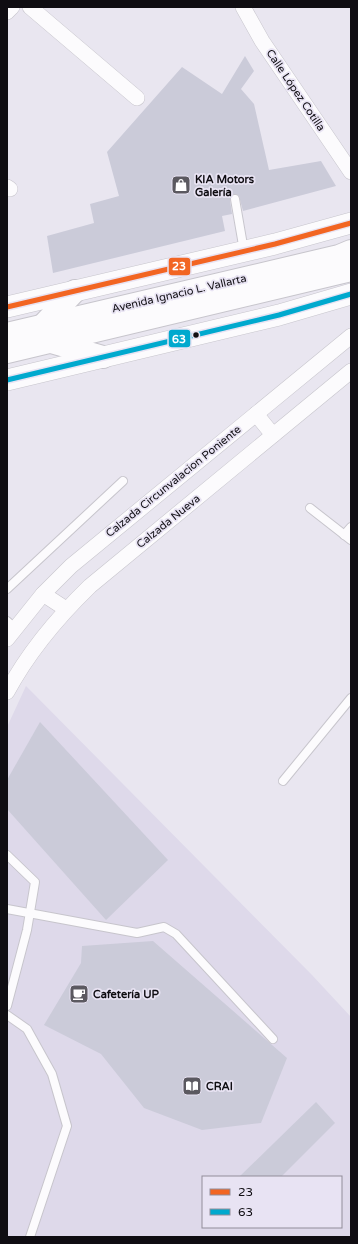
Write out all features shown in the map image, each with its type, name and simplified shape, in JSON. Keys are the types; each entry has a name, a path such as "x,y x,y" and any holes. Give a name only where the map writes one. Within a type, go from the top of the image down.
{"highway":[{"name":"Avenida Ignacio L. Vallarta","path":"7,352 46,334 339,256 351,251"},
{"name":"Avenida Ignacio L. Vallarta","path":"7,334 46,334 351,270"},
{"path":"75,291 46,334 103,357"}],"street":[{"path":"7,12 12,7"},
{"path":"30,7 137,98"},
{"name":"Calle López Cotilla","path":"243,7 262,41 351,172"},
{"path":"7,308 244,252 351,223"},
{"path":"7,380 279,315 351,294"},
{"name":"Calzada Circunvalacion Poniente","path":"10,629 71,566 351,336"},
{"name":"Calzada Nueva","path":"7,692 20,668 40,640 66,609 122,558 351,371"},
{"path":"256,414 273,435"},
{"path":"43,594 66,609"}],"lane":[{"path":"234,199 244,252"},
{"path":"7,589 123,481"},
{"path":"310,508 348,538 351,527"},
{"path":"283,781 351,698"},
{"path":"7,855 34,882 27,930 7,1006"},
{"path":"7,909 137,933 164,927 176,934 273,1039"},
{"path":"7,1015 27,1029 52,1074 67,1126 30,1237"}],"shaded area":[{"path":"26,686 312,975 351,1017 351,1237 7,1237 7,727"}],"building":[{"path":"245,56 254,71 241,89 254,104 269,170 321,161 336,186 243,211 239,196 234,194 230,200 232,214 222,216 225,231 53,273 47,236 94,223 90,204 119,196 107,152 182,67 222,94"},
{"path":"40,722 168,860 106,920 7,809 7,780"},
{"path":"153,941 287,1058 261,1123 202,1130 144,1108 101,1054 44,1025 81,963 82,946"},
{"path":"316,1102 335,1123 282,1176 240,1176"}],"transit line":[{"name":"23","path":"7,307 275,244 351,223"},
{"name":"63","path":"7,380 279,315 351,294"}],"place":[{"name":"KIA Motors Galería","path":"181,185"},
{"name":"Cafetería UP","path":"79,994"},
{"name":"CRAI","path":"192,1086"}]}
